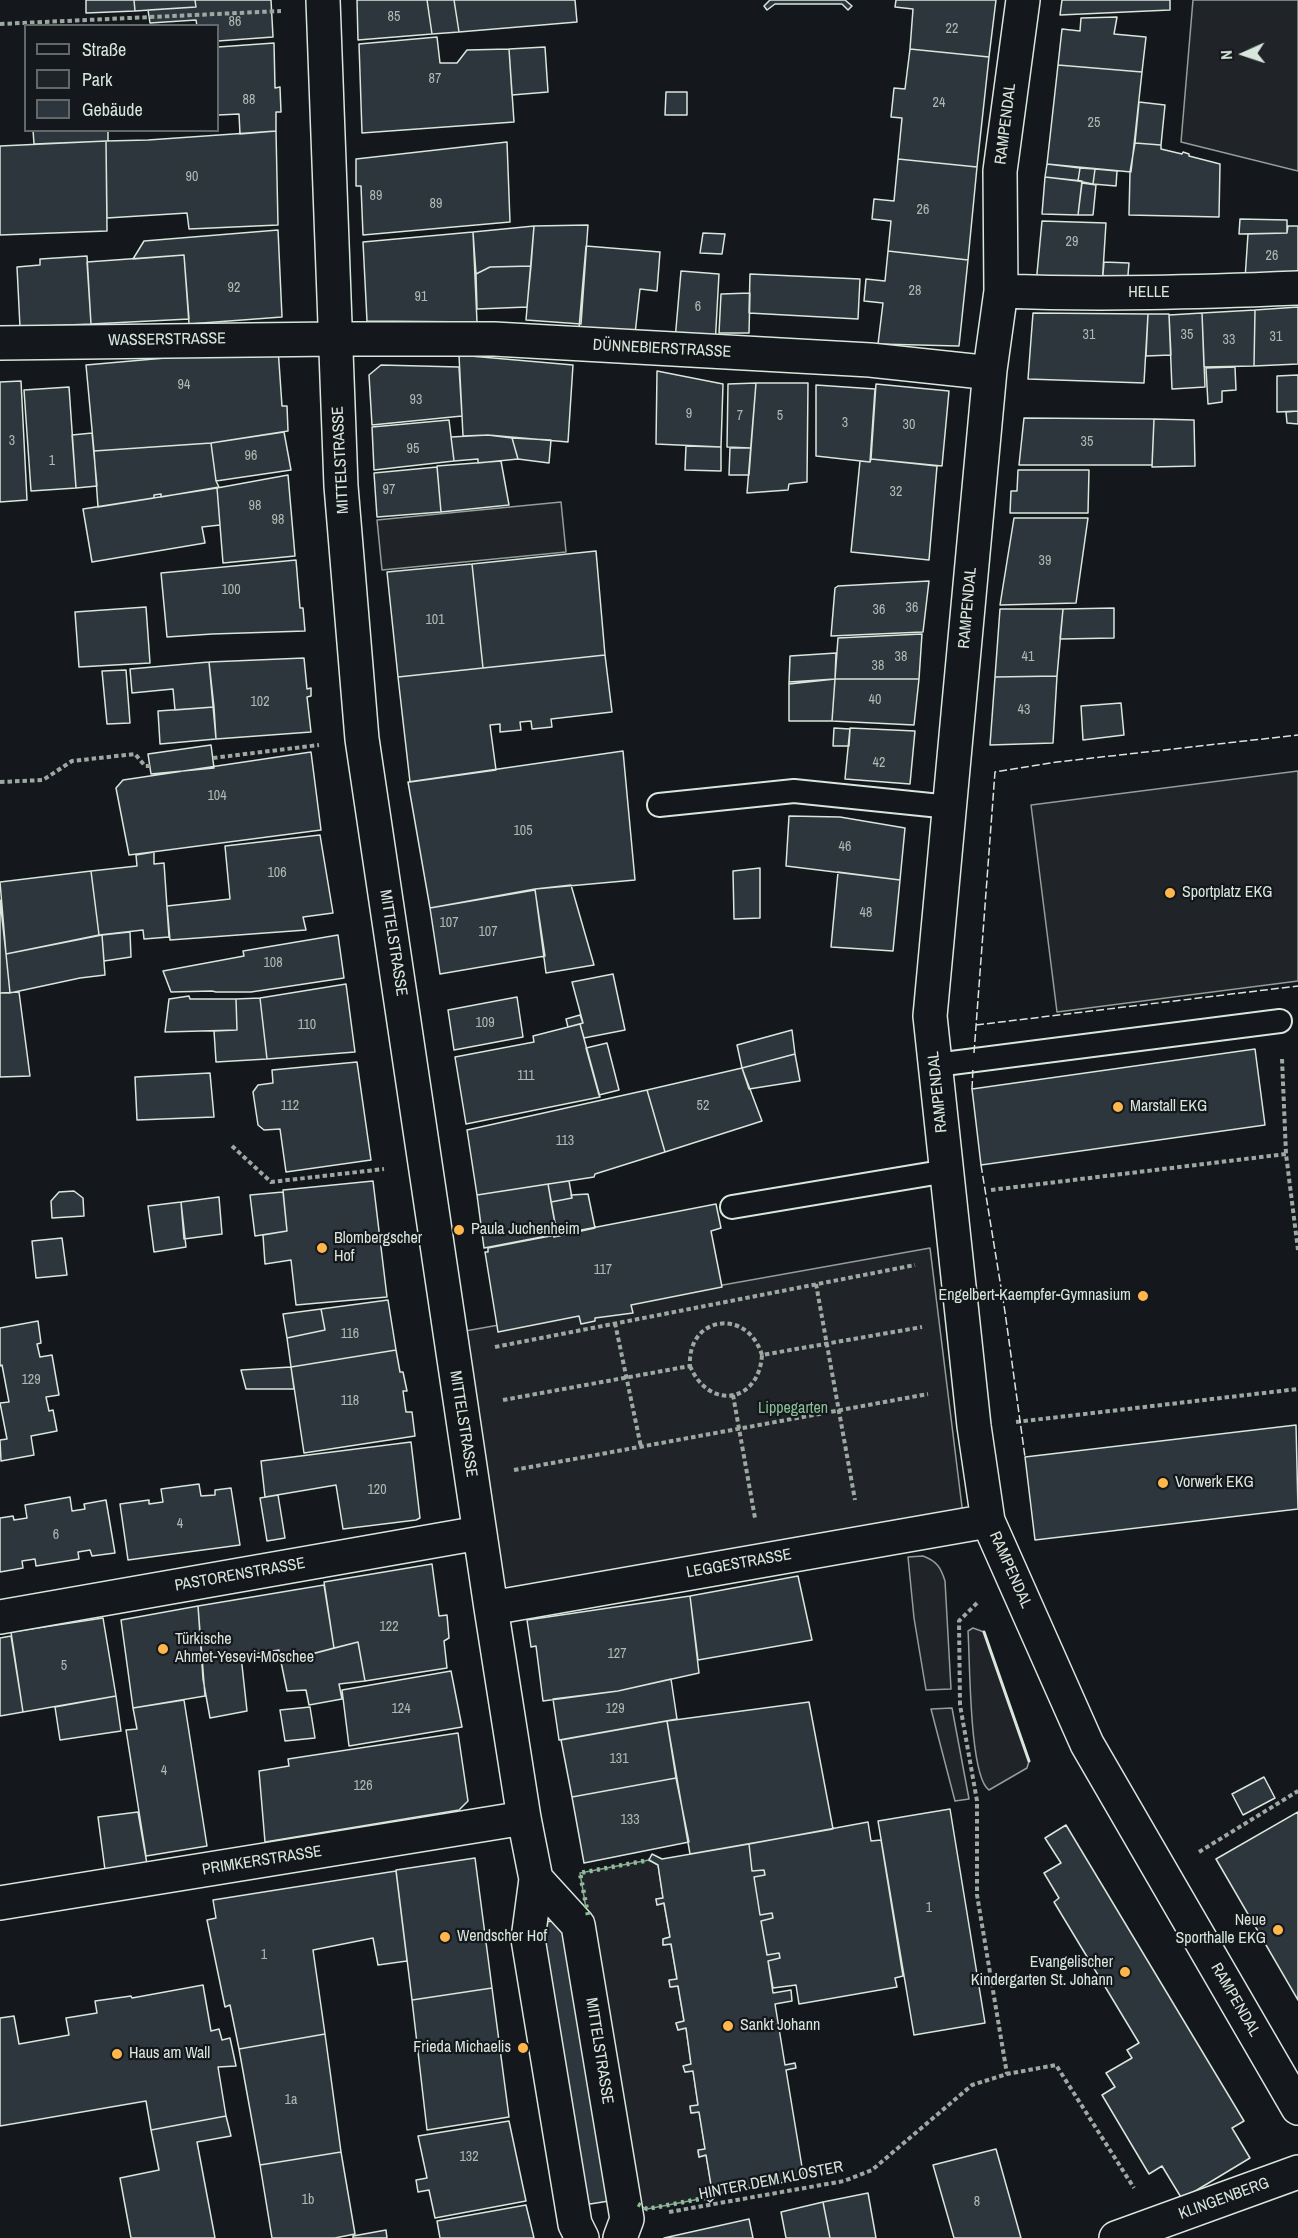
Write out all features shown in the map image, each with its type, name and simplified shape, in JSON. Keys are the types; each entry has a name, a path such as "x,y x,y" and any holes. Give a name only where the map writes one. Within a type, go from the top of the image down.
{"street":[{"name":"RAMPENDAL","path":"1023,0 1000,171 1001,291 990,370 930,1016 974,1426 988,1521 1087,1744 1298,2108"},
{"name":"MITTELSTRASSE","path":"323,5 341,486 362,740 479,1533 524,1818 536,1879 528,1939 575,2224 582,2238"},
{"name":"HELLE","path":"1001,291 1067,294 1185,293 1298,288"},
{"name":"WASSERSTRASSE","path":"0,343 334,339"},
{"name":"DÜNNEBIERSTRASSE","path":"334,339 494,339 870,360 973,371 990,370"},
{"name":"LEGGESTRASSE","path":"491,1608 988,1521"},
{"name":"PASTORENSTRASSE","path":"0,1617 479,1533"},
{"name":"PRIMKERSTRASSE","path":"0,1903 524,1818"},
{"name":"MITTELSTRASSE","path":"536,1879 578,1925 623,2229"},
{"name":"KLINGENBERG","path":"1116,2238 1298,2172"}],"lane":[{"path":"659,805 794,791 950,807"},
{"path":"936,1065 1280,1021"},
{"path":"732,1208 948,1183"}],"path":[{"path":"0,24 323,5"},
{"path":"213,758 362,740"},
{"path":"0,782 43,780 72,761 135,754 145,766 150,765"},
{"path":"1280,1021 1286,1154 1298,1250"},
{"path":"232,1146 271,1182 426,1164"},
{"path":"948,1183 1286,1154"},
{"path":"453,1355 956,1257"},
{"path":"816,1284 862,1543"},
{"path":"762,1355 826,1342 963,1320"},
{"path":"615,1323 641,1448"},
{"path":"723,1323 742,1327 758,1343 762,1355 759,1372 753,1383 733,1395 714,1394 705,1389 696,1381 690,1366 689,1356 692,1344 698,1336 711,1326 723,1323"},
{"path":"461,1408 690,1366"},
{"path":"472,1477 641,1448 739,1427 970,1386"},
{"path":"974,1426 1298,1389"},
{"path":"733,1395 762,1560"},
{"path":"1007,2074 977,1895 977,1801 960,1705 959,1621 1009,1569"},
{"path":"1162,1875 1298,1791"},
{"name":"HINTER DEM KLOSTER","path":"623,2229 844,2181 872,2170 972,2085 1007,2074 1056,2065 1157,2224"}],"green space":[{"path":"1193,0 1298,0 1298,171 1181,142"},
{"path":"561,502 566,552 382,570 377,520"},
{"name":"Sportplatz EKG","path":"1298,771 1298,981 1057,1012 1031,805"},
{"name":"Lippegarten","path":"930,1248 963,1515 501,1595 454,1333"},
{"path":"923,1556 938,1565 945,1581 951,1689 926,1690 914,1618 908,1557"},
{"path":"973,1628 984,1632 1029,1761 1027,1768 989,1790 982,1781 974,1741 968,1631"},
{"path":"952,1708 969,1799 955,1801 931,1709"},
{"path":"649,1860 658,1865 663,1898 656,1899 657,1905 664,1903 670,1937 663,1939 663,1945 671,1944 677,1979 669,1981 671,1987 678,1986 684,2021 676,2023 678,2030 686,2028 691,2064 684,2066 685,2072 693,2071 698,2105 690,2107 691,2113 699,2112 705,2149 698,2151 699,2157 706,2155 712,2191 705,2198 647,2209 638,2205 635,2198 580,1873"}],"building":[{"path":"86,0 134,0 135,11 86,13"},
{"path":"134,0 195,0 196,7 135,11"},
{"path":"195,0 271,0 273,37 219,41 219,24 197,24 196,20 150,23 148,10 196,7"},
{"path":"357,0 427,0 432,34 358,40"},
{"path":"427,0 454,0 459,32 432,34"},
{"path":"454,0 575,0 577,22 459,32"},
{"path":"770,0 845,0 852,6 848,10 842,4 775,4 767,10 764,6"},
{"path":"896,0 996,0 989,57 910,49 913,9 895,7"},
{"path":"1062,0 1170,0 1170,10 1060,15"},
{"path":"1117,17 1114,34 1146,37 1142,72 1058,65 1062,29 1080,31 1081,18"},
{"path":"437,37 440,63 457,63 467,50 509,49 514,122 362,133 359,44"},
{"path":"274,43 275,88 280,87 281,112 276,112 276,131 240,134 239,114 219,115 219,47"},
{"path":"545,47 548,92 512,95 509,49"},
{"path":"910,49 989,57 977,167 898,159 902,118 891,117 894,88 905,89"},
{"path":"1058,65 1142,72 1131,172 1047,164"},
{"path":"666,92 687,92 687,115 665,115"},
{"path":"1139,102 1165,105 1161,145 1135,143"},
{"path":"276,131 278,225 189,229 187,213 107,218 106,141"},
{"path":"33,132 108,132 108,141 34,144"},
{"path":"106,141 107,231 0,235 0,146"},
{"path":"507,142 510,222 363,235 361,186 356,186 356,159"},
{"path":"1135,143 1161,145 1161,149 1182,154 1183,152 1189,156 1220,164 1219,217 1129,215 1130,172"},
{"path":"898,159 977,167 968,260 888,251 891,221 872,219 874,199 894,201"},
{"path":"1047,164 1080,168 1078,181 1045,177"},
{"path":"1080,168 1095,169 1093,184 1078,181"},
{"path":"1095,169 1117,171 1116,186 1093,184"},
{"path":"1045,177 1082,181 1078,215 1042,214"},
{"path":"1082,183 1096,185 1093,215 1078,215"},
{"path":"1240,219 1287,220 1287,233 1239,234"},
{"path":"1042,221 1106,223 1102,286 1036,284"},
{"path":"588,225 581,324 526,320 534,226"},
{"path":"534,226 531,266 490,267 476,274 473,232"},
{"path":"1288,226 1298,226 1298,277 1245,279 1248,234 1287,233"},
{"path":"278,230 282,317 189,324 184,255 133,259 144,241"},
{"path":"473,232 477,322 367,321 363,242"},
{"path":"703,233 725,234 722,254 700,253"},
{"path":"586,246 660,252 657,291 640,289 635,334 579,328"},
{"path":"888,251 968,260 959,346 878,344 883,303 864,301 866,279 885,281"},
{"path":"184,255 189,319 91,324 87,262"},
{"path":"87,256 91,324 20,327 17,267 40,265 40,259"},
{"path":"1104,262 1129,263 1127,287 1102,286"},
{"path":"531,266 527,307 477,309 476,274 490,267"},
{"path":"681,271 719,274 715,346 675,340"},
{"path":"750,274 860,279 858,319 749,313"},
{"path":"750,293 749,333 719,333 721,294"},
{"path":"1298,307 1298,364 1254,366 1255,310"},
{"path":"1255,310 1254,366 1204,367 1202,313"},
{"path":"1033,313 1148,314 1144,383 1028,379"},
{"path":"1202,313 1205,387 1172,389 1169,315"},
{"path":"1148,314 1169,314 1171,355 1146,356"},
{"path":"278,348 282,406 287,406 288,431 211,443 94,451 86,365"},
{"path":"459,355 573,365 568,442 488,435 463,436"},
{"path":"381,365 459,367 462,416 372,425 369,375"},
{"path":"1235,367 1236,390 1222,391 1222,402 1208,404 1206,368"},
{"path":"657,371 723,384 721,447 656,444"},
{"path":"1298,375 1298,411 1277,412 1277,376"},
{"path":"21,381 27,500 0,502 0,382"},
{"path":"756,383 751,448 727,447 728,384"},
{"path":"756,383 808,383 807,482 789,484 788,490 747,493"},
{"path":"876,384 949,391 942,466 871,459"},
{"path":"816,385 875,389 870,462 816,456"},
{"path":"69,387 76,488 31,491 24,390"},
{"path":"1298,411 1298,424 1287,423 1286,412"},
{"path":"1024,418 1154,419 1152,465 1019,465"},
{"path":"1154,419 1194,420 1195,466 1152,467"},
{"path":"449,420 454,461 374,470 372,427"},
{"path":"284,432 291,470 216,481 211,443"},
{"path":"92,433 97,486 76,488 72,435"},
{"path":"488,435 512,438 518,459 478,463 478,459 454,461 451,437"},
{"path":"512,438 551,440 549,463 518,459"},
{"path":"211,443 216,481 219,487 161,497 161,494 154,495 154,498 98,507 94,451"},
{"path":"686,446 721,447 721,471 685,470"},
{"path":"730,448 751,448 749,475 729,475"},
{"path":"871,459 937,466 929,560 851,552 860,461 870,462"},
{"path":"501,461 509,505 441,512 437,466"},
{"path":"437,467 441,512 377,517 374,473"},
{"path":"1018,470 1089,470 1088,513 1010,513 1011,491 1017,491"},
{"path":"288,475 295,556 223,563 217,488"},
{"path":"217,488 220,525 202,527 205,543 92,562 83,509"},
{"path":"1014,518 1088,518 1076,603 1000,605"},
{"path":"596,551 605,655 483,668 472,564"},
{"path":"296,560 300,608 303,608 305,631 167,637 161,573"},
{"path":"472,564 483,668 398,677 387,572"},
{"path":"929,581 923,632 831,636 835,588 838,586"},
{"path":"146,607 150,663 79,667 75,612"},
{"path":"1114,608 1114,638 1060,639 1063,609"},
{"path":"1000,609 1063,609 1057,676 995,677"},
{"path":"922,634 919,679 835,679 838,638"},
{"path":"836,653 835,679 789,684 790,656"},
{"path":"605,655 612,712 551,719 552,727 532,729 531,721 520,722 521,730 500,732 500,724 490,725 496,770 410,782 398,677"},
{"path":"304,658 307,689 311,688 311,696 307,697 311,732 216,739 209,662"},
{"path":"209,662 214,707 175,710 173,689 132,693 130,669"},
{"path":"126,670 130,723 107,724 102,671"},
{"path":"1057,676 1053,743 990,745 995,677"},
{"path":"835,679 919,679 914,725 832,721"},
{"path":"835,679 832,721 789,721 789,682"},
{"path":"1121,703 1124,735 1083,740 1081,706"},
{"path":"214,707 216,739 160,744 158,711"},
{"path":"834,728 850,729 849,746 833,746"},
{"path":"850,728 915,731 910,784 845,779"},
{"path":"211,745 214,768 151,774 148,754"},
{"path":"623,751 635,880 535,889 430,908 408,782"},
{"path":"311,752 321,830 129,855 116,788 123,780"},
{"path":"789,816 840,817 905,828 900,880 786,866"},
{"path":"320,835 333,913 303,917 306,930 170,940 167,906 230,899 225,846"},
{"path":"154,852 154,864 164,863 169,937 144,939 143,930 99,935 91,871 137,866 136,855"},
{"path":"760,868 760,918 734,919 733,871"},
{"path":"91,871 99,935 6,954 0,882"},
{"path":"838,872 900,880 893,951 831,947"},
{"path":"571,885 594,965 546,973 535,889"},
{"path":"535,890 545,956 440,974 430,908"},
{"path":"0,900 6,954 10,993 0,993"},
{"path":"130,932 131,957 104,961 102,935"},
{"path":"102,935 105,975 10,993 6,954"},
{"path":"338,935 344,978 251,992 171,992 163,971 244,956 243,951"},
{"path":"613,974 625,1030 584,1038 580,1024 583,1023 572,982"},
{"path":"346,984 355,1052 267,1059 260,998"},
{"path":"19,992 30,1076 0,1077 0,993"},
{"path":"189,996 190,999 236,999 237,1030 165,1032 169,999"},
{"path":"517,997 523,1037 454,1050 448,1010"},
{"path":"260,998 267,1059 216,1062 214,1031 237,1030 236,999"},
{"path":"580,1015 583,1023 568,1027 566,1019"},
{"path":"580,1024 600,1097 466,1124 455,1057 534,1042 533,1036"},
{"path":"792,1030 795,1054 742,1068 737,1045"},
{"path":"607,1043 619,1090 599,1095 586,1048"},
{"name":"Marstall EKG","path":"1255,1049 1265,1125 981,1165 972,1089"},
{"path":"795,1054 800,1081 749,1089 742,1068"},
{"path":"357,1062 371,1160 286,1172 280,1129 264,1130 258,1125 253,1092 258,1085 273,1083 272,1070"},
{"path":"742,1068 762,1121 665,1152 647,1090"},
{"path":"210,1073 214,1117 137,1120 135,1077"},
{"path":"647,1090 665,1152 595,1174 594,1177 477,1195 467,1130"},
{"name":"Blombergscher Hof","path":"373,1181 387,1297 296,1305 291,1260 265,1264 263,1235 287,1231 283,1190"},
{"path":"569,1181 572,1198 551,1202 548,1184"},
{"path":"548,1184 557,1234 484,1248 477,1195"},
{"path":"74,1191 83,1198 84,1216 52,1218 51,1201 59,1192"},
{"path":"283,1192 287,1231 255,1236 250,1195"},
{"path":"588,1194 595,1228 554,1237 553,1234 557,1234 551,1202 572,1198 571,1195"},
{"path":"219,1197 222,1234 184,1239 181,1202"},
{"path":"181,1202 186,1247 154,1252 148,1206"},
{"path":"716,1204 721,1228 711,1231 722,1287 631,1305 633,1313 595,1318 595,1321 581,1324 579,1316 498,1332 485,1252 488,1252 488,1248"},
{"path":"62,1238 67,1275 36,1278 32,1241"},
{"path":"388,1300 396,1350 291,1367 287,1338 325,1330 321,1309"},
{"path":"321,1309 325,1330 287,1338 283,1314"},
{"path":"38,1321 41,1343 37,1344 40,1357 52,1355 59,1395 46,1397 49,1411 53,1410 57,1431 31,1436 34,1455 1,1461 0,1440 7,1439 0,1403 9,1402 2,1365 0,1366 0,1328"},
{"path":"396,1350 400,1372 403,1372 407,1391 403,1391 406,1412 412,1412 415,1436 304,1453 291,1367"},
{"path":"291,1367 294,1389 246,1389 241,1370"},
{"name":"Vorwerk EKG","path":"1296,1425 1298,1509 1035,1540 1025,1457"},
{"path":"411,1442 420,1518 416,1520 343,1529 336,1485 265,1497 261,1461"},
{"path":"199,1484 201,1496 215,1495 215,1490 231,1488 240,1545 128,1560 120,1504 149,1500 149,1504 163,1502 161,1489"},
{"path":"278,1495 285,1538 267,1541 260,1498"},
{"path":"70,1497 72,1511 85,1509 84,1504 106,1500 115,1553 92,1556 90,1550 78,1552 79,1559 36,1566 35,1559 22,1561 23,1568 0,1572 0,1518 13,1516 14,1520 27,1518 25,1505"},
{"path":"432,1564 439,1616 447,1615 449,1638 444,1641 447,1668 365,1681 358,1642 334,1648 324,1582"},
{"path":"798,1576 812,1640 698,1660 690,1596"},
{"path":"324,1585 334,1648 281,1662 279,1650 241,1656 247,1711 210,1718 203,1679 198,1606"},
{"path":"690,1596 699,1673 618,1691 543,1701 536,1646 531,1647 527,1620"},
{"name":"Türkische Ahmet-Yesevi-Moschee","path":"198,1606 205,1696 133,1708 121,1620"},
{"path":"103,1618 116,1696 23,1712 11,1632"},
{"path":"11,1636 23,1712 0,1716 0,1638"},
{"path":"358,1642 365,1681 339,1684 342,1699 309,1705 306,1690 287,1691 281,1662"},
{"path":"451,1671 462,1727 349,1746 342,1690"},
{"path":"671,1679 677,1719 559,1740 553,1699 618,1691"},
{"path":"116,1696 121,1731 60,1740 55,1707"},
{"path":"184,1700 207,1846 146,1856 126,1730 137,1729 133,1708"},
{"path":"809,1702 833,1829 690,1854 667,1721"},
{"path":"310,1707 315,1738 285,1741 280,1710"},
{"path":"667,1721 676,1778 572,1797 561,1740"},
{"path":"458,1733 468,1801 459,1810 265,1842 259,1771 289,1766 288,1759"},
{"path":"1264,1777 1275,1798 1243,1815 1232,1794"},
{"path":"676,1778 689,1842 584,1863 572,1797"},
{"path":"950,1809 985,2023 914,2035 878,1821"},
{"path":"138,1812 147,1864 105,1870 98,1817"},
{"name":"Neue Sporthalle EKG","path":"1298,1812 1298,2000 1216,1859"},
{"path":"868,1822 871,1841 881,1840 903,1976 895,1978 897,1987 799,2004 796,1985 773,1988 768,1961 780,1958 779,1953 767,1955 761,1921 773,1918 772,1913 760,1915 754,1877 765,1875 764,1870 752,1871 749,1844"},
{"name":"Evangelischer Kindergarten St. Johann","path":"1066,1825 1244,2121 1232,2128 1250,2158 1182,2199 1162,2166 1149,2174 1102,2095 1115,2087 1106,2073 1132,2058 1127,2050 1139,2043 1054,1902 1059,1898 1044,1873 1061,1863 1045,1838"},
{"name":"Sankt Johann","path":"749,1844 752,1871 764,1870 765,1875 754,1877 760,1915 772,1913 773,1918 761,1921 767,1955 779,1953 780,1958 768,1961 773,1993 791,1990 792,2001 775,2004 785,2065 795,2063 796,2068 786,2070 804,2179 719,2193 710,2202 705,2198 712,2191 706,2155 699,2157 698,2150 705,2149 699,2112 691,2113 690,2106 698,2105 693,2071 685,2072 683,2066 691,2064 686,2028 678,2030 676,2023 684,2021 678,1986 670,1987 669,1980 677,1979 671,1944 663,1945 663,1939 670,1937 664,1903 657,1905 656,1899 663,1898 658,1865 649,1860 652,1854 662,1859"},
{"name":"Wendscher Hof","path":"475,1858 492,1988 412,2000 396,1870"},
{"path":"396,1871 407,1961 378,1965 373,1938 313,1950 325,2034 239,2049 230,2005 225,2007 207,1920 216,1918 213,1900"},
{"path":"563,1919 609,2201 590,2204 579,2191 536,1943 546,1922"},
{"name":"Haus am Wall","path":"203,1985 211,2031 219,2029 222,2040 230,2038 236,2066 218,2067 226,2116 151,2130 146,2101 0,2126 0,2018 14,2016 19,2044 69,2035 66,2018 97,2013 95,2001 131,1996 132,1998"},
{"path":"492,1988 509,2117 427,2130 412,2000"},
{"path":"325,2034 341,2152 260,2165 239,2049"},
{"path":"226,2116 231,2136 197,2142 215,2238 131,2238 120,2178 159,2170 151,2130"},
{"path":"509,2121 526,2201 435,2218 429,2190 418,2192 416,2180 427,2178 418,2136"},
{"path":"996,2149 1021,2238 954,2238 933,2165"},
{"path":"341,2152 355,2234 335,2238 272,2238 260,2165"},
{"path":"868,2193 876,2238 830,2238 823,2202"},
{"path":"823,2202 830,2238 786,2238 781,2212"},
{"path":"526,2205 534,2238 440,2238 437,2221"},
{"path":"749,2219 753,2238 664,2238"},
{"path":"386,2230 387,2238 353,2238 353,2236"}],"hedge":[{"path":"588,1915 580,1873 649,1860"},
{"path":"638,2204 647,2209 705,2198"}],"fence":[{"path":"974,1053 995,772 1057,762 1298,735"},
{"path":"976,1025 1298,986"},
{"path":"972,1089 973,1068"},
{"path":"981,1165 1005,1312 1025,1457"}],"wall":[{"path":"984,1632 1029,1761"}],"place":[{"name":"Sportplatz EKG","path":"1170,893"},
{"name":"Marstall EKG","path":"1118,1107"},
{"name":"Paula Juchenheim","path":"459,1230"},
{"name":"Blombergscher Hof","path":"322,1248"},
{"name":"Engelbert-Kaempfer-Gymnasium","path":"1143,1296"},
{"name":"Vorwerk EKG","path":"1163,1483"},
{"name":"Türkische Ahmet-Yesevi-Moschee","path":"163,1649"},
{"name":"Neue Sporthalle EKG","path":"1278,1930"},
{"name":"Wendscher Hof","path":"445,1937"},
{"name":"Evangelischer Kindergarten St. Johann","path":"1125,1972"},
{"name":"Sankt Johann","path":"728,2026"},
{"name":"Frieda Michaelis","path":"523,2048"},
{"name":"Haus am Wall","path":"117,2054"}]}
